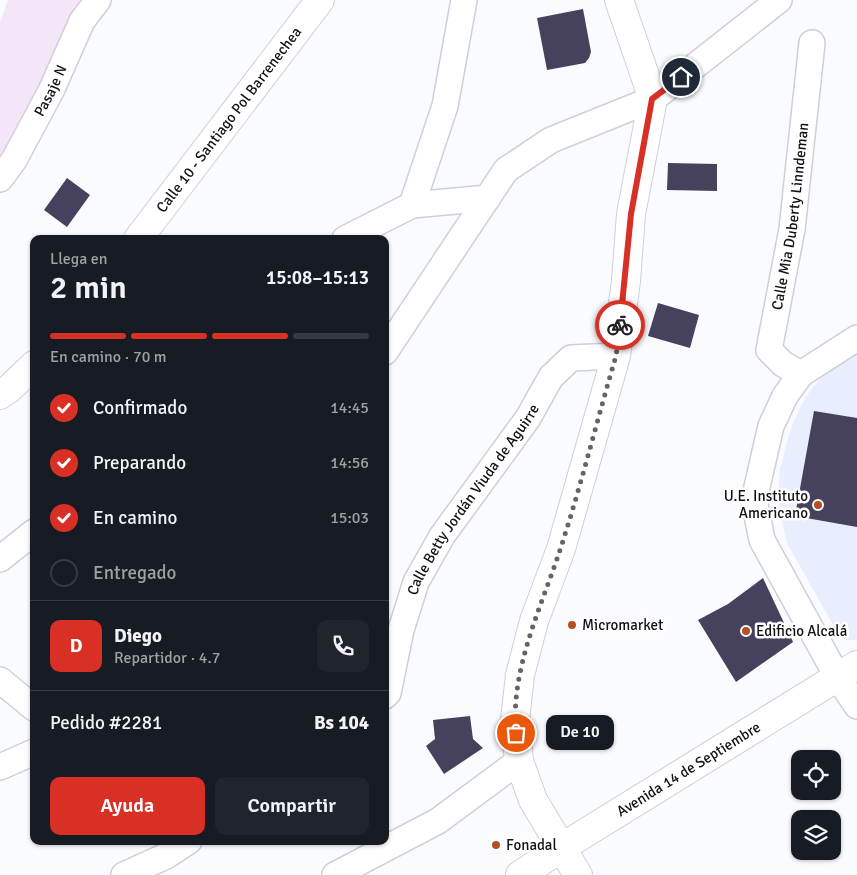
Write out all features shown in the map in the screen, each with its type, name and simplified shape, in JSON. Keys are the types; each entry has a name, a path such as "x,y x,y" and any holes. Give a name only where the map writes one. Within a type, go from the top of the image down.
{"main road":[{"name":"Calle 10 - Santiago Pol Barrenechea","path":"141,235 320,0"},
{"path":"578,875 533,800 519,760 515,720 520,675 534,621 560,549 616,356 626,281 631,214 652,99 619,0"},
{"path":"0,395 30,369"},
{"name":"Avenida 14 de Septiembre","path":"520,875 847,672"}],"street":[{"name":"Pasaje N","path":"0,179 14,160 51,91 82,21 98,0"},
{"path":"412,206 445,106 464,0"},
{"path":"389,346 506,170 552,140 652,99 779,0"},
{"name":"Calle Mia Duberty Linndeman","path":"801,374 783,364 770,350 792,229 812,43"},
{"path":"353,235 412,206 488,198"},
{"path":"857,338 801,374 785,396 771,426 754,500 762,540 847,672 857,706"},
{"name":"Calle Betty Jordán Viuda de Aguirre","path":"389,687 401,630 416,582 442,536 528,418 551,377 571,358 616,356"},
{"path":"0,559 30,535"},
{"path":"0,680 30,705"},
{"path":"0,767 30,754"},
{"path":"335,875 438,821 519,760"},
{"path":"124,875 166,856 183,845"}],"shaded area":[{"path":"8,0 93,0 28,120 0,160 0,22"},
{"name":"U.E. Instituto Americano","path":"857,351 857,640 846,640 837,632 787,543 778,493 780,470 786,445 793,423 805,398 833,366"}],"building":[{"path":"583,9 591,52 589,58 585,63 547,70 537,18"},
{"path":"668,163 717,164 717,191 667,190"},
{"path":"67,178 90,195 67,227 44,210"},
{"path":"658,303 699,315 690,348 648,336"},
{"path":"814,411 857,418 857,527 795,516"},
{"name":"Edificio Alcalá","path":"763,578 793,642 736,682 698,620 728,604"},
{"path":"470,716 473,739 483,748 444,774 426,746 435,739 433,720"}],"way so far":[{"path":"516,733 515,720 520,675 534,621 560,549 616,356 620,325"}],"place":[{"name":"U.E. Instituto Americano","path":"818,505"},
{"name":"Micromarket","path":"572,625"},
{"name":"Edificio Alcalá","path":"746,631"},
{"name":"De 10","path":"516,733"},
{"name":"Fonadal","path":"496,845"}],"route":[{"path":"620,325 626,281 631,214 652,99 681,77"}]}
